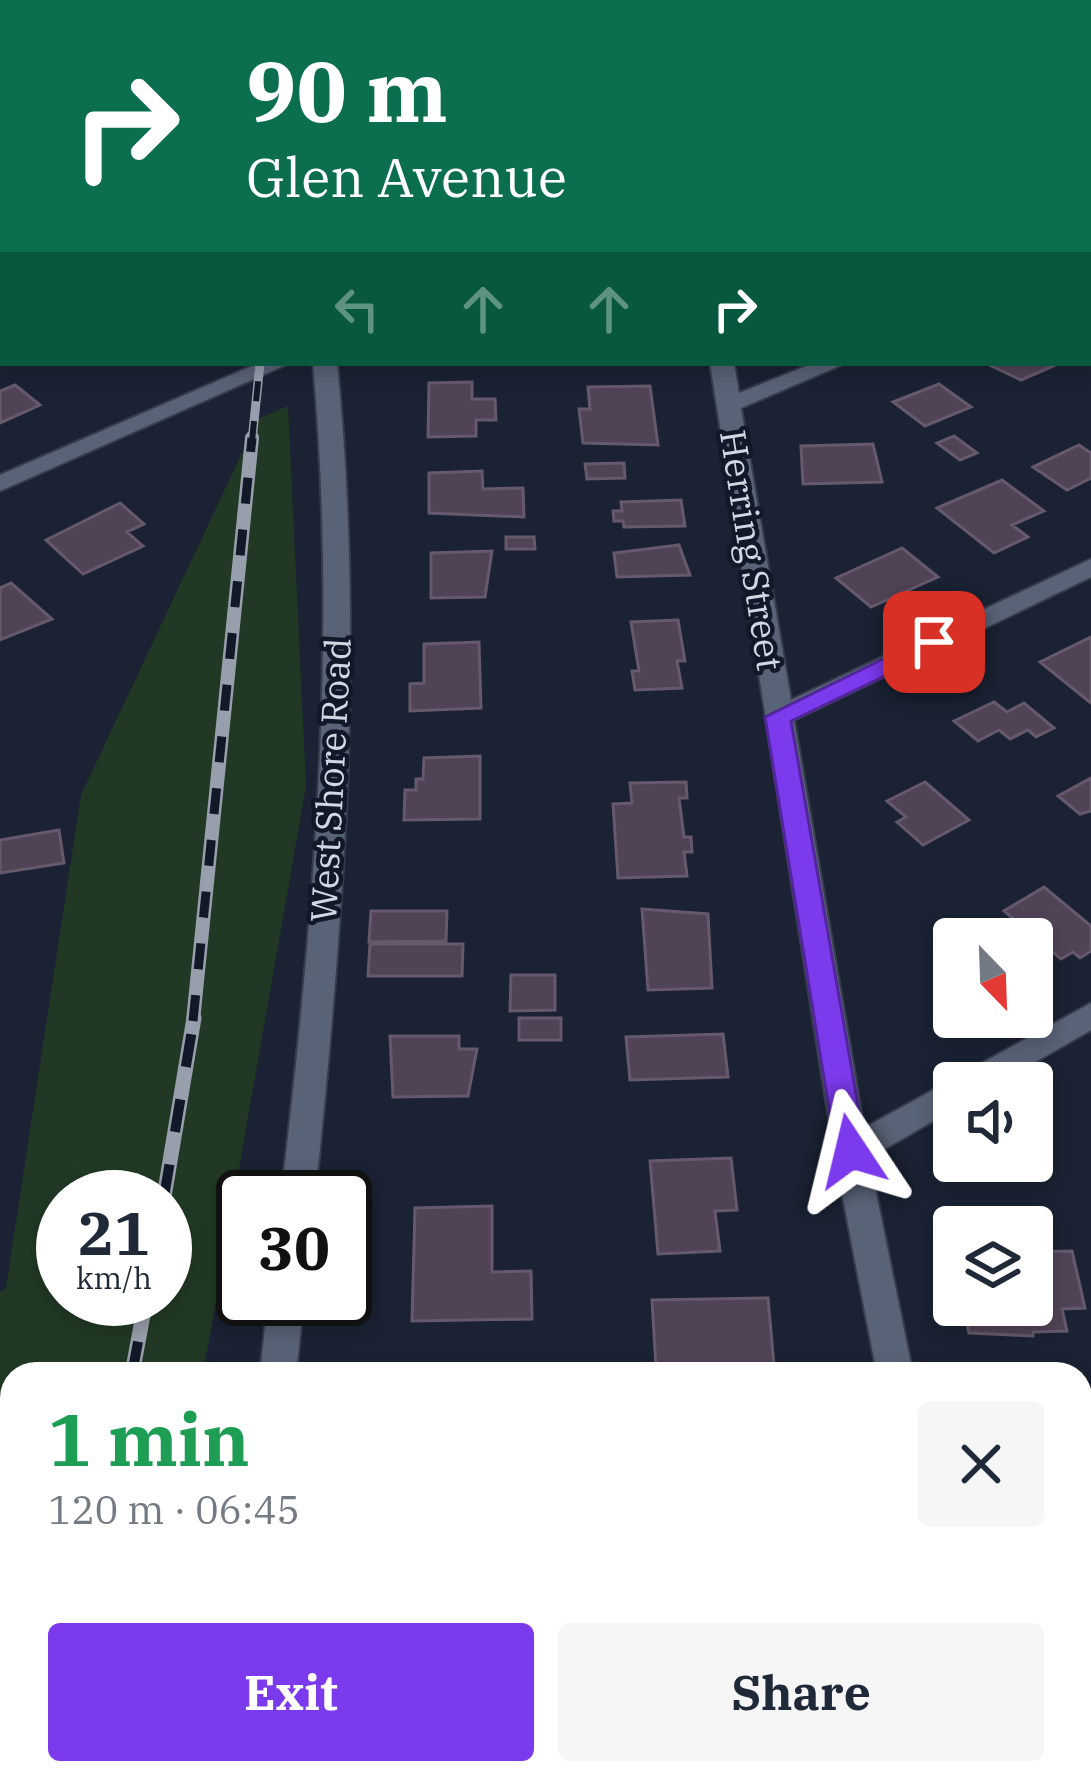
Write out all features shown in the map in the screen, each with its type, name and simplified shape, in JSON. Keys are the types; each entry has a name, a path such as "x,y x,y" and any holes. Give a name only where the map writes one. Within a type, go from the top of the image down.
{"street":[{"path":"0,484 271,366"},
{"name":"West Shore Road","path":"301,1170 337,794 338,470 326,366"},
{"name":"Herring Street","path":"722,366 851,1151 893,1362"},
{"path":"729,405 826,366"},
{"path":"778,717 1091,567"},
{"path":"1009,1062 1091,1015"},
{"path":"851,1151 933,1105"},
{"path":"279,1362 283,1326"}],"green space":[{"path":"288,406 306,786 239,1170 216,1170 216,1300 205,1362 0,1362 0,1292 6,1288 81,795 258,419"}],"building":[{"path":"991,366 1053,366 1021,380"},
{"path":"472,382 472,399 495,399 496,420 476,420 476,436 428,437 429,383"},
{"path":"939,384 971,407 925,426 893,402"},
{"path":"15,385 40,405 0,423 0,391"},
{"path":"650,386 658,445 583,443 579,409 590,409 588,387"},
{"path":"954,436 977,453 960,460 937,443"},
{"path":"873,444 882,482 803,484 801,446"},
{"path":"1079,445 1091,453 1091,478 1067,490 1033,467"},
{"path":"624,463 625,478 587,479 585,464"},
{"path":"482,471 483,489 523,488 524,517 429,513 429,473"},
{"path":"1002,480 1044,511 1012,525 1028,537 994,553 937,508"},
{"path":"681,500 685,526 624,527 623,521 614,521 613,511 622,511 621,502"},
{"path":"120,503 144,524 127,532 143,546 83,574 46,540"},
{"path":"506,537 534,537 535,549 506,549"},
{"path":"679,545 690,575 617,577 614,553"},
{"path":"902,548 938,577 871,607 836,578"},
{"path":"492,551 485,597 431,598 431,553"},
{"path":"11,583 52,619 0,640 0,588"},
{"path":"678,620 685,661 677,661 682,688 635,690 632,671 639,671 631,622"},
{"path":"1091,637 1091,703 1040,662"},
{"path":"479,642 481,708 410,711 410,684 424,683 424,644"},
{"path":"994,702 1007,712 1024,703 1054,728 1036,737 1028,730 1010,739 999,730 978,741 954,721"},
{"path":"480,756 480,819 404,820 405,790 416,790 416,779 423,779 424,758"},
{"path":"1091,778 1091,811 1080,814 1058,796"},
{"path":"686,782 687,798 679,798 684,837 691,837 692,852 684,852 687,876 618,878 613,804 632,803 630,783"},
{"path":"925,782 969,820 923,845 897,822 906,817 887,801"},
{"path":"59,830 64,863 0,873 0,840"},
{"path":"1044,887 1091,926 1091,951 1080,958 1073,952 1061,959 1053,952 1053,918 1012,918 1004,911"},
{"path":"642,909 708,914 712,988 648,990"},
{"path":"371,911 447,911 446,941 369,942"},
{"path":"370,944 463,944 462,976 368,976"},
{"path":"511,975 555,975 555,1010 510,1011"},
{"path":"519,1018 561,1018 561,1040 519,1040"},
{"path":"723,1034 728,1077 630,1080 626,1037"},
{"path":"390,1036 459,1036 459,1049 477,1049 468,1096 393,1097"},
{"path":"731,1158 737,1210 715,1211 720,1251 658,1254 650,1161"},
{"path":"492,1206 492,1272 531,1271 532,1319 412,1321 415,1208"},
{"path":"1053,1251 1072,1251 1085,1308 1062,1309 1067,1331 1033,1332 1033,1336 969,1333 968,1326 1053,1326"},
{"path":"768,1298 774,1362 656,1362 652,1300"}],"railway":[{"path":"252,441 260,366"},
{"path":"193,1021 252,438"},
{"path":"169,1170 194,1018"},
{"path":"134,1362 141,1326"}],"route":[{"path":"851,1151 778,717 934,642"}]}
